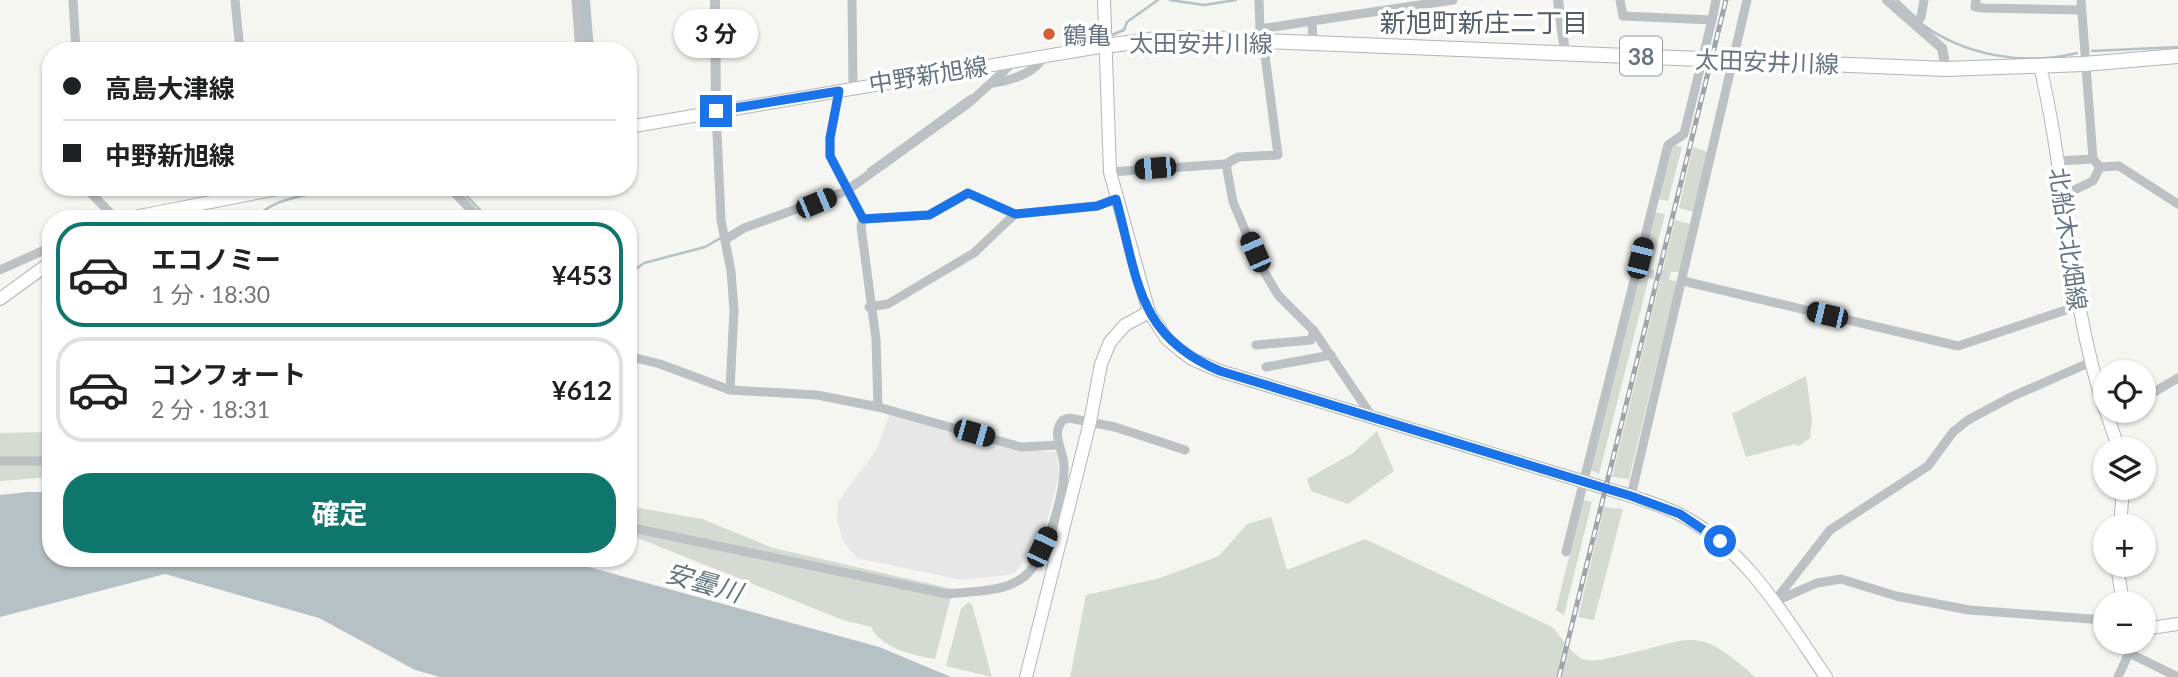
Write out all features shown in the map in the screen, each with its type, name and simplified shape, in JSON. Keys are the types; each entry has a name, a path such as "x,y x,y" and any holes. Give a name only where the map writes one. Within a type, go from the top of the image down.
{"main road":[{"path":"1104,0 1110,172 1149,312 1166,338 1192,359 1373,418 1631,496 1680,514 1709,532 1748,568 1826,677"},
{"name":"太田安井川線","path":"1105,46 1165,38 1261,36 1313,42 1946,69 2084,64 2178,55"},
{"name":"中野新旭線","path":"637,125 839,91 853,86 1105,46"},
{"name":"北船木北畑線","path":"2040,66 2064,195 2078,306 2093,369"},
{"path":"165,210 228,196"},
{"path":"0,299 42,269"},
{"path":"1026,677 1090,422 1101,364 1110,342 1125,325 1149,312"},
{"path":"2156,627 2178,624"}],"street":[{"path":"73,0 75,42"},
{"path":"235,0 239,42"},
{"path":"576,0 579,42"},
{"path":"715,0 716,111 725,240 734,310 730,390"},
{"path":"852,0 853,86"},
{"path":"1110,172 1226,164 1238,157 1278,155 1261,36 1259,0"},
{"path":"1261,36 1312,21 1424,2 1453,0"},
{"path":"1558,0 1565,52"},
{"path":"1620,0 1623,16 1712,20"},
{"path":"1566,552 1641,273 1668,145 1684,134 1716,0"},
{"path":"1631,496 1747,0"},
{"path":"1888,0 1942,48 1946,69"},
{"path":"1915,25 1921,17 1924,0"},
{"path":"1976,0 1975,7 1984,8 2081,5 2084,64 2097,163 2093,181 2064,195"},
{"path":"1312,21 1313,42"},
{"path":"991,83 1017,78 1041,64 1045,55"},
{"path":"725,240 744,228 846,191 970,102 1017,60"},
{"path":"839,91 830,138 830,156 863,219 861,227 869,307 878,364 878,407"},
{"path":"2058,161 2119,166 2178,204"},
{"path":"1226,164 1233,202 1259,263 1278,295 1314,331 1373,418"},
{"path":"863,219 929,215 968,193 1015,214 1097,206 1116,199"},
{"path":"94,196 107,210"},
{"path":"458,196 471,210"},
{"path":"869,307 888,304 974,253 1015,214"},
{"path":"0,270 42,251"},
{"path":"1671,275 1958,346 2078,306"},
{"path":"1256,345 1311,340 1314,331"},
{"path":"1266,366 1331,355"},
{"path":"637,358 730,390 817,396 878,407 1021,447 1059,445"},
{"path":"1774,602 1830,530 1928,466 1953,432 1968,420 2011,397 2091,362"},
{"path":"2156,391 2178,378"},
{"path":"637,529 947,594 995,589 1025,576 1049,532 1063,484 1064,464 1058,426 1063,420 1069,418 1090,422 1185,450"},
{"path":"0,461 42,461"},
{"path":"1774,602 1817,583 1841,579 1896,596 1969,610 2093,619"},
{"path":"2118,677 2127,654"},
{"path":"2139,654 2178,677"}],"shaded area":[{"path":"1671,145 1682,147 1668,201 1658,199"},
{"path":"1693,147 1708,152 1694,212 1679,208"},
{"path":"1654,212 1665,214 1599,474 1591,470 1637,279 1643,281 1645,272 1641,268"},
{"path":"1675,220 1690,224 1679,272 1671,272 1669,280 1677,281 1629,479 1612,477"},
{"path":"1806,376 1812,419 1810,438 1799,446 1795,444 1746,457 1732,414"},
{"path":"890,413 1024,450 1057,452 1059,476 1042,540 1034,542 1016,572 961,580 857,558 843,541 837,520 838,502 877,449"},
{"path":"1377,431 1394,471 1348,504 1311,491 1307,479 1353,453"},
{"path":"42,432 42,478 0,481 0,433"},
{"path":"42,492 42,567 589,567 879,647 951,677 440,677 415,670 319,618 165,574 0,617 0,495"},
{"path":"1583,500 1592,502 1564,615 1556,610"},
{"path":"1604,507 1623,509 1594,620 1578,617"},
{"path":"637,508 702,519 773,548 953,589 935,659 890,646 876,635 871,627 843,620 637,538"},
{"path":"1271,517 1287,570 1365,539 1552,627 1572,651 1586,660 1605,659 1694,640 1719,649 1755,677 1070,677 1086,595 1160,578 1219,556 1247,524"},
{"path":"968,602 972,604 992,677 946,666 961,609"}],"waterway":[{"path":"583,0 586,42"},
{"path":"1112,35 1124,30 1127,22 1158,0"},
{"path":"1170,0 1204,5 1236,0"},
{"path":"1897,0 1915,17"},
{"path":"1922,24 1957,44 1996,55 2037,58 2077,53"},
{"path":"2092,51 2178,47"},
{"path":"868,170 970,96"},
{"path":"265,210 301,196"},
{"path":"467,196 480,210"},
{"path":"637,268 644,263 705,247 738,228"}],"tunnel":[{"path":"1645,274 1671,275"}],"railway":[{"path":"1559,677 1726,0"}],"place":[{"name":"鶴亀","path":"1049,34"}],"district":[{"name":"新旭町新庄二丁目","path":"1484,22"}],"route":[{"path":"716,111 839,91 830,138 830,156 863,219 929,215 968,193 1015,214 1044,209 1097,206 1116,199 1149,312 1166,338 1192,359 1220,371 1631,496 1680,514 1720,541"}],"water label":[{"name":"安曇川","path":"704,582"}]}
